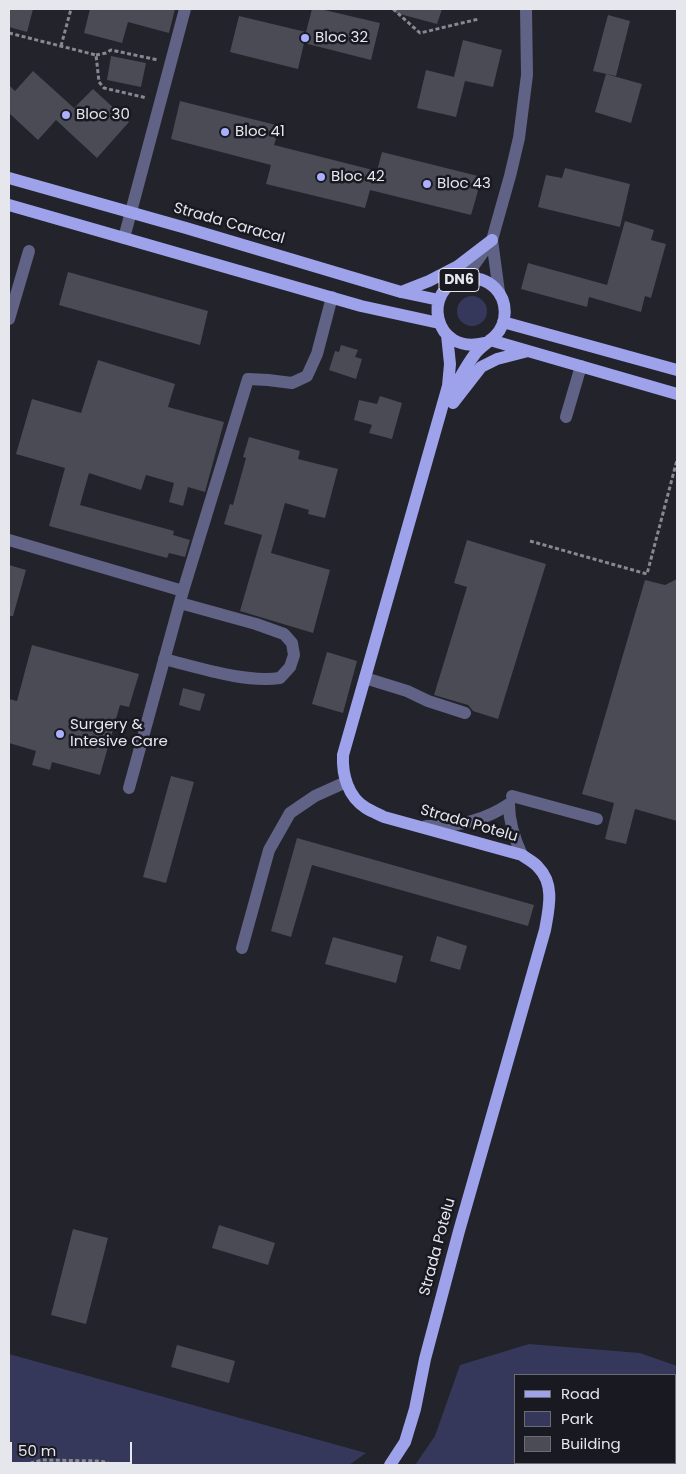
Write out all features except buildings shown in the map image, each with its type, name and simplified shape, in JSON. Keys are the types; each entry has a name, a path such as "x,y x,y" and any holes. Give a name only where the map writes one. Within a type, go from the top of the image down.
{"main road":[{"name":"Strada Caracal","path":"9,178 401,292 439,300"},
{"path":"9,205 332,297 396,314 440,323"},
{"path":"401,292 429,281 458,266 492,240"},
{"name":"DN6","path":"447,335 440,323 437,312 439,300 449,286 464,279 474,278 483,280 499,292 505,306 504,322"},
{"path":"447,335 460,344 476,345 487,342 496,335 504,322 677,370"},
{"name":"Strada Potelu","path":"390,1465 404,1442 416,1409 425,1359 456,1240 545,930 550,889 546,878 537,866 522,855 384,817 365,807 353,796 342,768 342,755 448,386 450,364 447,335"},
{"path":"487,342 528,351 677,394"},
{"name":"Strada Potelu","path":"440,415 468,364 487,342"},
{"path":"440,415 481,367 497,359 528,351"}],"street":[{"path":"124,238 185,9"},
{"path":"464,279 492,240 519,138 527,74 526,9"},
{"path":"492,240 499,292"},
{"path":"9,319 29,251"},
{"path":"129,788 182,597 248,379 292,383 308,376 317,354 332,297"},
{"path":"566,417 581,366"},
{"path":"9,540 182,597 284,634 292,643 294,655 290,667 280,678 268,680 250,679 164,659"},
{"path":"365,678 407,690 428,701 465,713"},
{"path":"242,948 270,850 290,813 315,796 346,782"},
{"path":"512,796 597,819"},
{"path":"418,826 461,824 494,814 508,804 509,820 516,844 522,855"}],"path":[{"path":"61,46 71,9"},
{"path":"393,9 420,33 479,19"},
{"path":"9,33 96,55 111,50 171,62"},
{"path":"96,55 99,82 104,88 161,101"},
{"path":"530,541 647,574 677,460"},
{"path":"24,1465 42,1460 100,1461 116,1465"}],"green space":[{"path":"472,296 483,300 487,311 483,322 472,326 461,322 457,311 461,300"},
{"path":"529,1344 640,1353 677,1366 677,1465 415,1465 435,1436 460,1365"},
{"path":"9,1354 366,1453 349,1465 9,1465"}],"place":[{"name":"Bloc 32","path":"305,38"},
{"name":"Bloc 30","path":"66,115"},
{"name":"Bloc 41","path":"225,132"},
{"name":"Bloc 42","path":"321,177"},
{"name":"Bloc 43","path":"427,184"},
{"name":"Surgery & Intesive Care","path":"60,734"}]}
